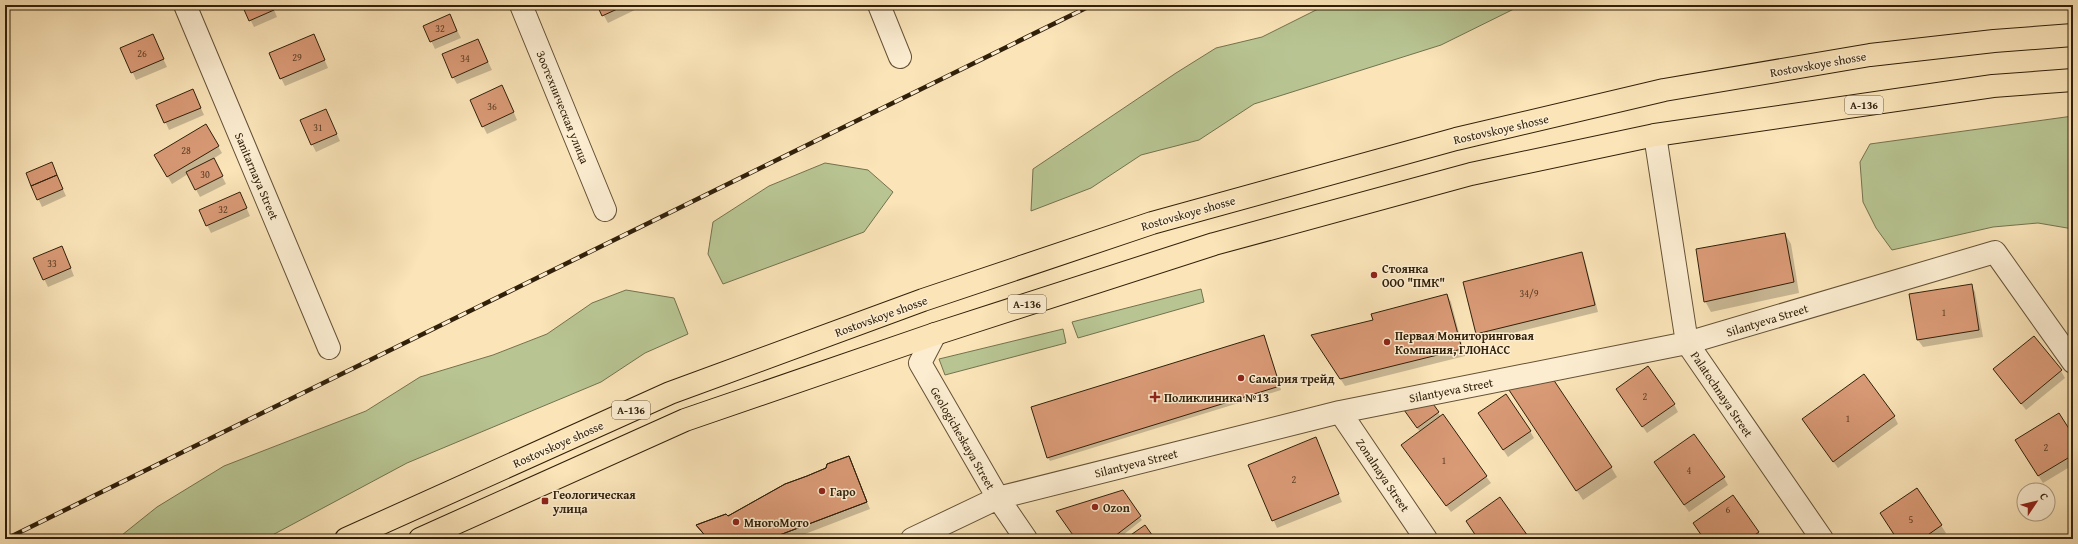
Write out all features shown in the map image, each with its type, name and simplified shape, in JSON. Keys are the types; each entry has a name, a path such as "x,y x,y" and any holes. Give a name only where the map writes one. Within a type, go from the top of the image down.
{"highway":[{"name":"Rostovskoye shosse","path":"346,539 670,392 923,300 1152,223 1456,139 1664,90 1870,55 1994,41 2073,35"},
{"name":"А-136","path":"420,539 685,420 935,334 1221,242 1471,174 1655,135 1993,86 2073,80"}],"street":[{"name":"Sanitarnaya Street","path":"185,5 329,348"},
{"name":"Зоотехническая улица","path":"521,5 605,210"},
{"path":"879,5 900,57"},
{"name":"Palatochnaya Street","path":"1655,135 1687,343 1822,539"},
{"name":"Silantyeva Street","path":"912,539 998,498 1340,412 1687,343 1995,252 2073,362"},
{"name":"Geologicheskaya Street","path":"935,334 920,363 998,498 1026,539"},
{"name":"Zonalnaya Street","path":"1340,412 1426,539"}],"green space":[{"path":"1326,5 1522,5 1441,45 1254,104 1199,140 1141,155 1091,188 1031,211 1033,169 1176,73 1216,48 1262,37"},
{"path":"2073,116 2073,229 2038,223 1993,227 1892,250 1876,228 1863,202 1860,162 1870,144"},
{"path":"825,163 868,170 893,192 864,232 723,284 708,254 713,222 769,186"},
{"path":"1201,289 1204,302 1078,338 1072,322"},
{"path":"626,290 674,298 688,334 645,353 601,382 407,463 265,539 117,539 157,507 224,466 366,411 420,377 493,355 547,334 592,303"},
{"path":"1063,329 1066,343 945,375 939,359"}],"building":[{"path":"242,5 272,5 274,10 249,21"},
{"path":"597,5 626,5 602,16"},
{"path":"450,14 457,31 430,42 423,26"},
{"path":"153,34 164,59 131,73 120,48"},
{"path":"314,34 325,60 280,79 269,53"},
{"path":"478,39 488,62 452,78 442,54"},
{"path":"502,85 514,112 482,127 470,100"},
{"path":"193,89 201,108 164,123 156,105"},
{"path":"326,109 337,134 311,145 300,120"},
{"path":"206,124 219,146 167,177 154,155"},
{"path":"214,158 223,176 195,190 186,172"},
{"path":"52,162 57,175 31,186 26,173"},
{"path":"57,175 63,189 37,200 31,186"},
{"path":"240,192 247,208 206,226 199,210"},
{"path":"1785,233 1794,282 1704,302 1696,249"},
{"path":"62,246 71,268 43,280 33,258"},
{"path":"1582,252 1595,305 1476,334 1463,282"},
{"path":"1972,284 1979,330 1917,340 1909,294"},
{"name":"Первая Мониторинговая Компания, ГЛОНАСС","path":"1447,294 1462,349 1340,379 1311,335 1373,320 1371,314"},
{"name":"Поликлиника №13","path":"1264,335 1280,386 1047,458 1031,407"},
{"path":"2034,336 2062,370 2021,404 1993,369"},
{"path":"1648,366 1675,404 1642,427 1616,389"},
{"path":"1864,374 1895,416 1833,462 1802,419"},
{"path":"1553,379 1612,467 1576,491 1507,387"},
{"path":"1506,394 1531,431 1503,450 1478,413"},
{"path":"1428,397 1439,412 1417,428 1399,403"},
{"path":"2059,413 2073,435 2073,455 2038,476 2015,440"},
{"path":"1443,414 1487,476 1446,506 1401,445"},
{"path":"1694,434 1725,477 1684,505 1654,462"},
{"path":"1316,437 1339,494 1272,521 1248,465"},
{"path":"849,456 867,502 769,539 708,539 696,525 726,514 728,516 785,484 826,468 827,464"},
{"path":"849,456 867,502 769,539 708,539 696,525 726,514 728,516 785,484 826,468 827,464"},
{"path":"1917,488 1942,525 1922,539 1897,539 1880,513"},
{"path":"1123,490 1141,516 1111,539 1075,538 1056,511"},
{"path":"1733,495 1759,532 1749,539 1704,539 1693,523"},
{"path":"1500,497 1530,539 1478,539 1466,521"},
{"path":"1145,525 1155,539 1125,539"}],"railway":[{"path":"6,539 1092,5"}],"place":[{"name":"Стоянка ООО \"ПМК\"","path":"1374,275"},
{"name":"Первая Мониторинговая Компания, ГЛОНАСС","path":"1387,342"},
{"name":"Самария трейд","path":"1241,378"},
{"name":"Поликлиника №13","path":"1155,397"},
{"name":"Гаро","path":"822,491"},
{"name":"Геологическая улица","path":"545,501"},
{"name":"Ozon","path":"1095,507"},
{"name":"МногоМото","path":"736,522"}]}
